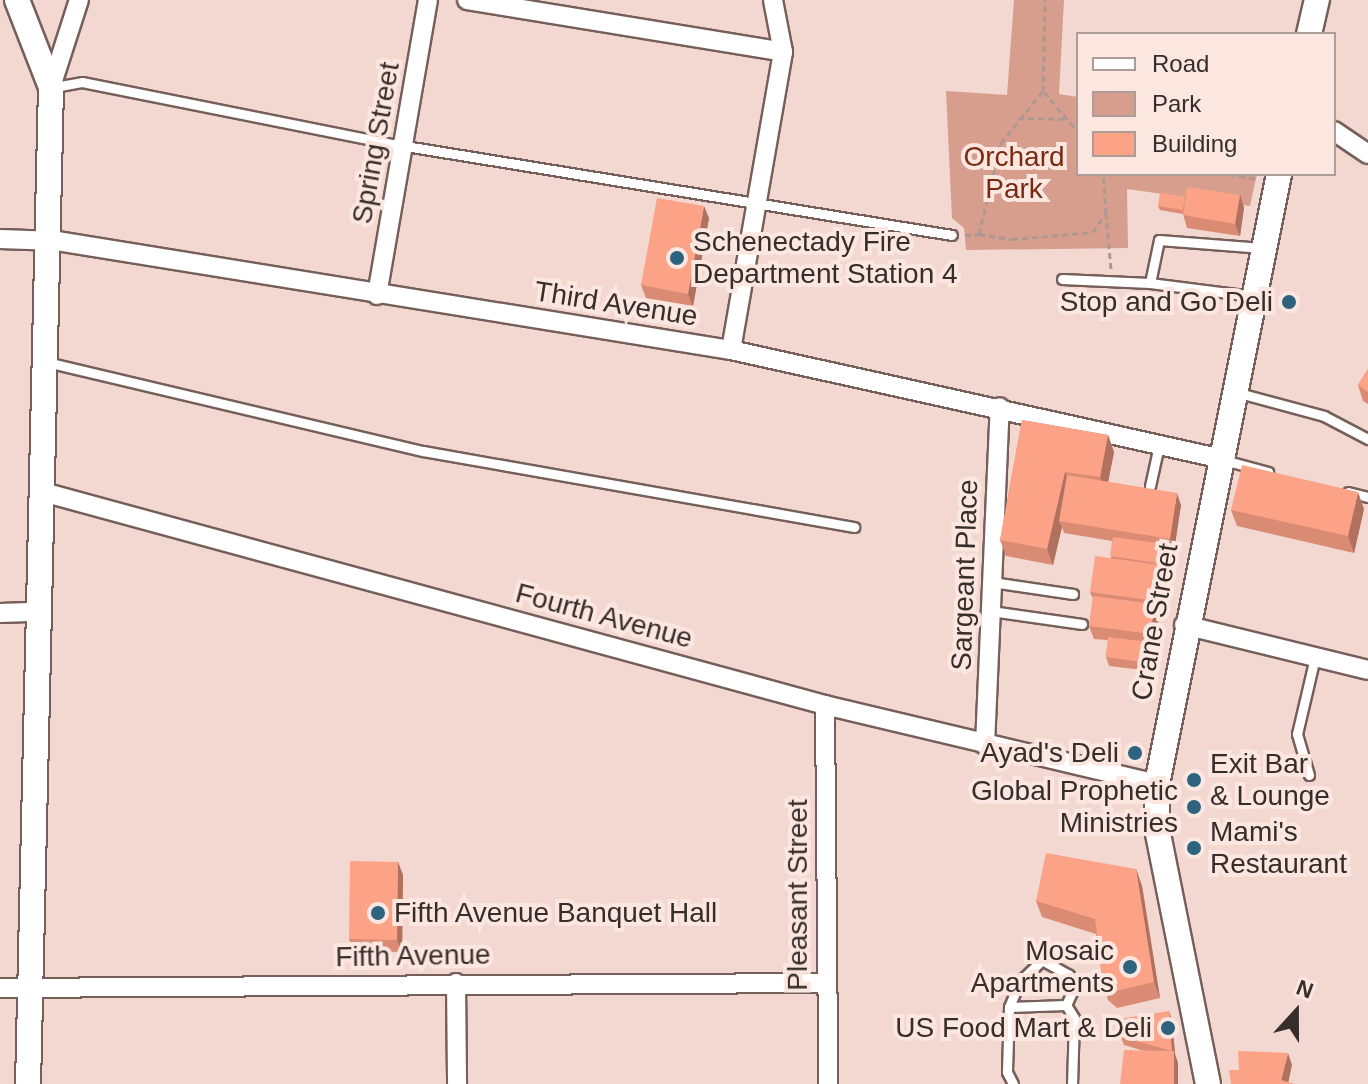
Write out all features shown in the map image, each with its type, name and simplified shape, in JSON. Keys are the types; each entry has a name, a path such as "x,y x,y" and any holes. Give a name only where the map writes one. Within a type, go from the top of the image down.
{"street":[{"path":"17,0 51,87"},
{"path":"28,1084 43,240 51,87 79,0"},
{"name":"Spring Street","path":"377,295 428,0"},
{"path":"467,0 783,52"},
{"path":"731,350 783,52 773,0"},
{"path":"1309,32 1317,0"},
{"path":"1336,132 1368,154"},
{"name":"Crane Street","path":"1208,1084 1157,828 1157,784 1217,458 1278,178"},
{"name":"Third Avenue","path":"0,239 43,240 731,350 1000,407 1217,458"},
{"name":"Sargeant Place","path":"985,745 1000,407"},
{"name":"Fourth Avenue","path":"39,491 825,705 1157,784"},
{"path":"0,613 36,612"},
{"path":"1184,625 1368,670"},
{"name":"Pleasant Street","path":"825,705 828,1084"},
{"path":"456,983 457,1084"},
{"name":"Fifth Avenue","path":"0,988 827,983"}],"lane":[{"path":"51,87 82,82 405,145 755,206 952,235"},
{"path":"1150,283 1159,240 1263,248"},
{"path":"1062,279 1150,283 1252,296"},
{"path":"41,361 423,451 854,527"},
{"path":"1231,391 1324,416 1368,439"},
{"path":"1150,486 1159,445"},
{"path":"1217,458 1280,475"},
{"path":"1339,490 1368,497"},
{"path":"992,582 1073,594"},
{"path":"991,611 1082,624"},
{"path":"1309,775 1297,734 1315,657"},
{"path":"1013,1084 1007,1072 1009,1007 1027,969 1042,960 1069,975 1073,990 1066,1005"},
{"path":"1009,1007 1066,1005"},
{"path":"1066,1005 1074,1018 1072,1084"}],"path":[{"path":"1045,0 1043,91 1076,130"},
{"path":"979,234 1001,143 1018,118 1043,91"},
{"path":"1018,118 1066,119"},
{"path":"1103,176 1112,281"},
{"path":"1254,176 1278,178"},
{"path":"952,235 979,234 1012,239 1093,232 1106,213"}],"green space":[{"name":"Orchard Park","path":"1014,0 1064,0 1059,94 1076,97 1076,176 1257,176 1250,206 1127,189 1128,248 966,250 964,228 952,218 946,91 1007,95"}],"building":[{"path":"1187,187 1240,195 1235,224 1183,215"},
{"path":"1160,193 1185,197 1183,210 1158,206"},
{"name":"Schenectady Fire Department Station 4","path":"657,198 704,206 688,294 641,285"},
{"path":"1368,369 1368,392 1358,385"},
{"path":"1022,420 1108,435 1100,477 1065,472 1047,549 1000,540"},
{"path":"1242,465 1358,492 1348,536 1231,510"},
{"path":"1067,475 1177,493 1170,539 1059,521"},
{"path":"1113,537 1165,544 1162,564 1110,556"},
{"path":"1095,556 1161,565 1156,601 1090,592"},
{"path":"1093,596 1154,604 1151,634 1089,626"},
{"path":"1108,637 1150,642 1148,663 1106,657"},
{"name":"Mosaic Apartments","path":"1046,853 1136,869 1154,982 1112,992 1103,984 1095,919 1036,901"},
{"name":"Fifth Avenue Banquet Hall","path":"350,861 398,862 397,940 349,939"},
{"path":"1169,1011 1172,1051 1121,1037 1119,1019"},
{"path":"1124,1050 1174,1051 1174,1084 1120,1084"},
{"path":"1238,1051 1288,1053 1281,1080 1295,1084 1231,1084 1229,1070 1239,1070"}],"place":[{"name":"Schenectady Fire Department Station 4","path":"677,258"},
{"name":"Stop and Go Deli","path":"1289,302"},
{"name":"Ayad's Deli","path":"1135,753"},
{"name":"Exit Bar & Lounge","path":"1194,780"},
{"name":"Global Prophetic Ministries","path":"1194,807"},
{"name":"Mami's Restaurant","path":"1194,848"},
{"name":"Fifth Avenue Banquet Hall","path":"378,913"},
{"name":"Mosaic Apartments","path":"1130,967"},
{"name":"US Food Mart & Deli","path":"1168,1028"}]}
